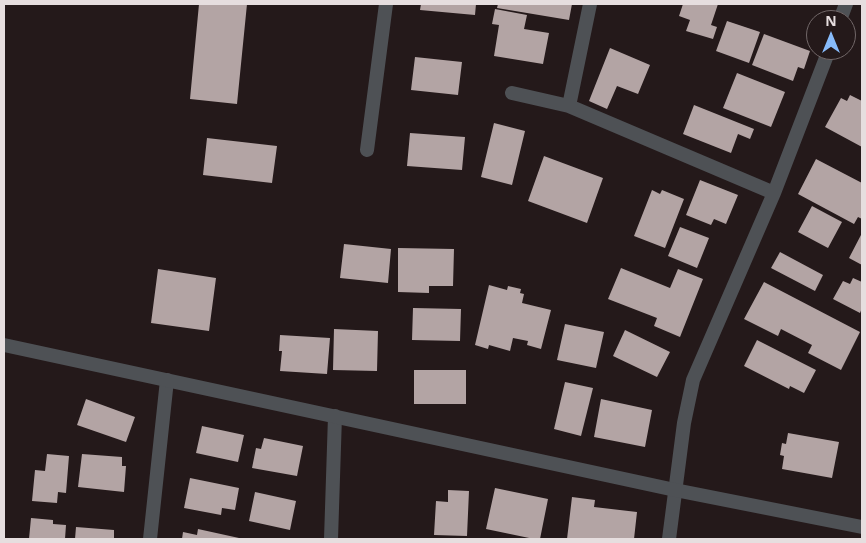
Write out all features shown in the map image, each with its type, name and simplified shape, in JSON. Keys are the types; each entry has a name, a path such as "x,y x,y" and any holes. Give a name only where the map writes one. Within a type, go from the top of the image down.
{"street":[{"path":"367,150 386,4"},
{"path":"569,106 590,4"},
{"path":"669,539 684,422 693,380 774,193 825,60"},
{"path":"512,93 569,106 774,193"},
{"path":"4,345 674,490 862,528"},
{"path":"150,539 167,380"},
{"path":"331,539 335,416"}],"building":[{"path":"199,4 247,4 237,104 190,99"},
{"path":"421,4 476,4 475,15 420,10"},
{"path":"498,4 572,4 569,20 497,8"},
{"path":"683,4 718,4 711,25 717,27 713,39 686,31 690,20 679,16"},
{"path":"495,9 527,15 524,29 549,33 543,64 494,56 499,25 492,24"},
{"path":"727,21 760,32 749,63 716,51"},
{"path":"764,34 806,50 807,60 804,69 798,67 793,81 752,65"},
{"path":"610,48 650,65 638,94 617,86 607,109 589,101"},
{"path":"415,57 462,62 458,95 411,90"},
{"path":"737,73 785,92 771,127 723,108"},
{"path":"850,95 862,101 862,147 825,127 841,98 847,101"},
{"path":"694,105 754,129 750,139 738,134 731,153 683,134"},
{"path":"494,123 525,131 512,185 481,177"},
{"path":"410,133 465,137 462,170 407,166"},
{"path":"207,138 277,146 272,183 203,175"},
{"path":"544,156 603,178 587,223 528,201"},
{"path":"816,159 862,183 862,219 858,217 854,224 798,194"},
{"path":"700,180 738,195 726,224 714,219 711,225 686,215"},
{"path":"652,190 660,194 662,190 684,199 665,248 634,236"},
{"path":"812,206 842,222 828,248 798,232"},
{"path":"680,227 709,238 697,268 668,256"},
{"path":"862,233 862,265 849,258"},
{"path":"344,244 391,249 388,283 340,278"},
{"path":"398,248 454,249 453,286 429,286 429,293 398,292"},
{"path":"780,252 823,275 815,291 771,268"},
{"path":"621,268 670,288 678,269 703,279 680,337 654,326 657,318 608,299"},
{"path":"158,269 216,278 209,331 151,323"},
{"path":"853,278 862,282 862,308 860,313 833,299 843,281 850,284"},
{"path":"764,282 860,332 841,370 808,353 812,345 781,329 778,336 744,319"},
{"path":"489,285 507,290 508,286 521,289 520,293 524,294 522,303 551,310 541,349 527,345 528,341 513,338 510,351 489,345 488,349 475,345"},
{"path":"413,308 461,309 460,341 412,340"},
{"path":"565,324 604,332 596,368 557,360"},
{"path":"334,329 378,331 377,371 333,370"},
{"path":"625,330 670,352 657,377 613,356"},
{"path":"280,335 330,338 327,374 280,371 282,351 279,351"},
{"path":"757,340 816,370 804,393 790,386 789,389 744,366"},
{"path":"414,370 466,370 466,404 414,404"},
{"path":"565,382 593,388 581,436 554,429"},
{"path":"86,399 135,417 126,442 77,425"},
{"path":"601,399 652,410 645,447 594,437"},
{"path":"202,426 244,435 238,462 196,453"},
{"path":"788,433 839,442 832,478 782,469 784,456 780,455 782,443 786,444"},
{"path":"264,438 303,446 297,476 252,468 256,448 261,449"},
{"path":"47,454 69,456 66,493 58,492 57,503 32,501 35,470 45,471"},
{"path":"82,454 122,457 122,466 126,466 124,492 78,487"},
{"path":"190,478 239,488 235,510 222,508 221,515 184,508"},
{"path":"495,488 548,499 540,539 486,529"},
{"path":"448,490 469,491 467,536 434,535 436,501 448,502"},
{"path":"255,492 296,501 290,530 249,521"},
{"path":"572,497 595,500 594,507 637,512 634,539 567,539"},
{"path":"31,518 53,520 53,524 66,525 65,539 29,539"},
{"path":"76,527 114,530 114,539 75,539"},
{"path":"198,529 239,539 182,539 183,532 197,535"}]}
